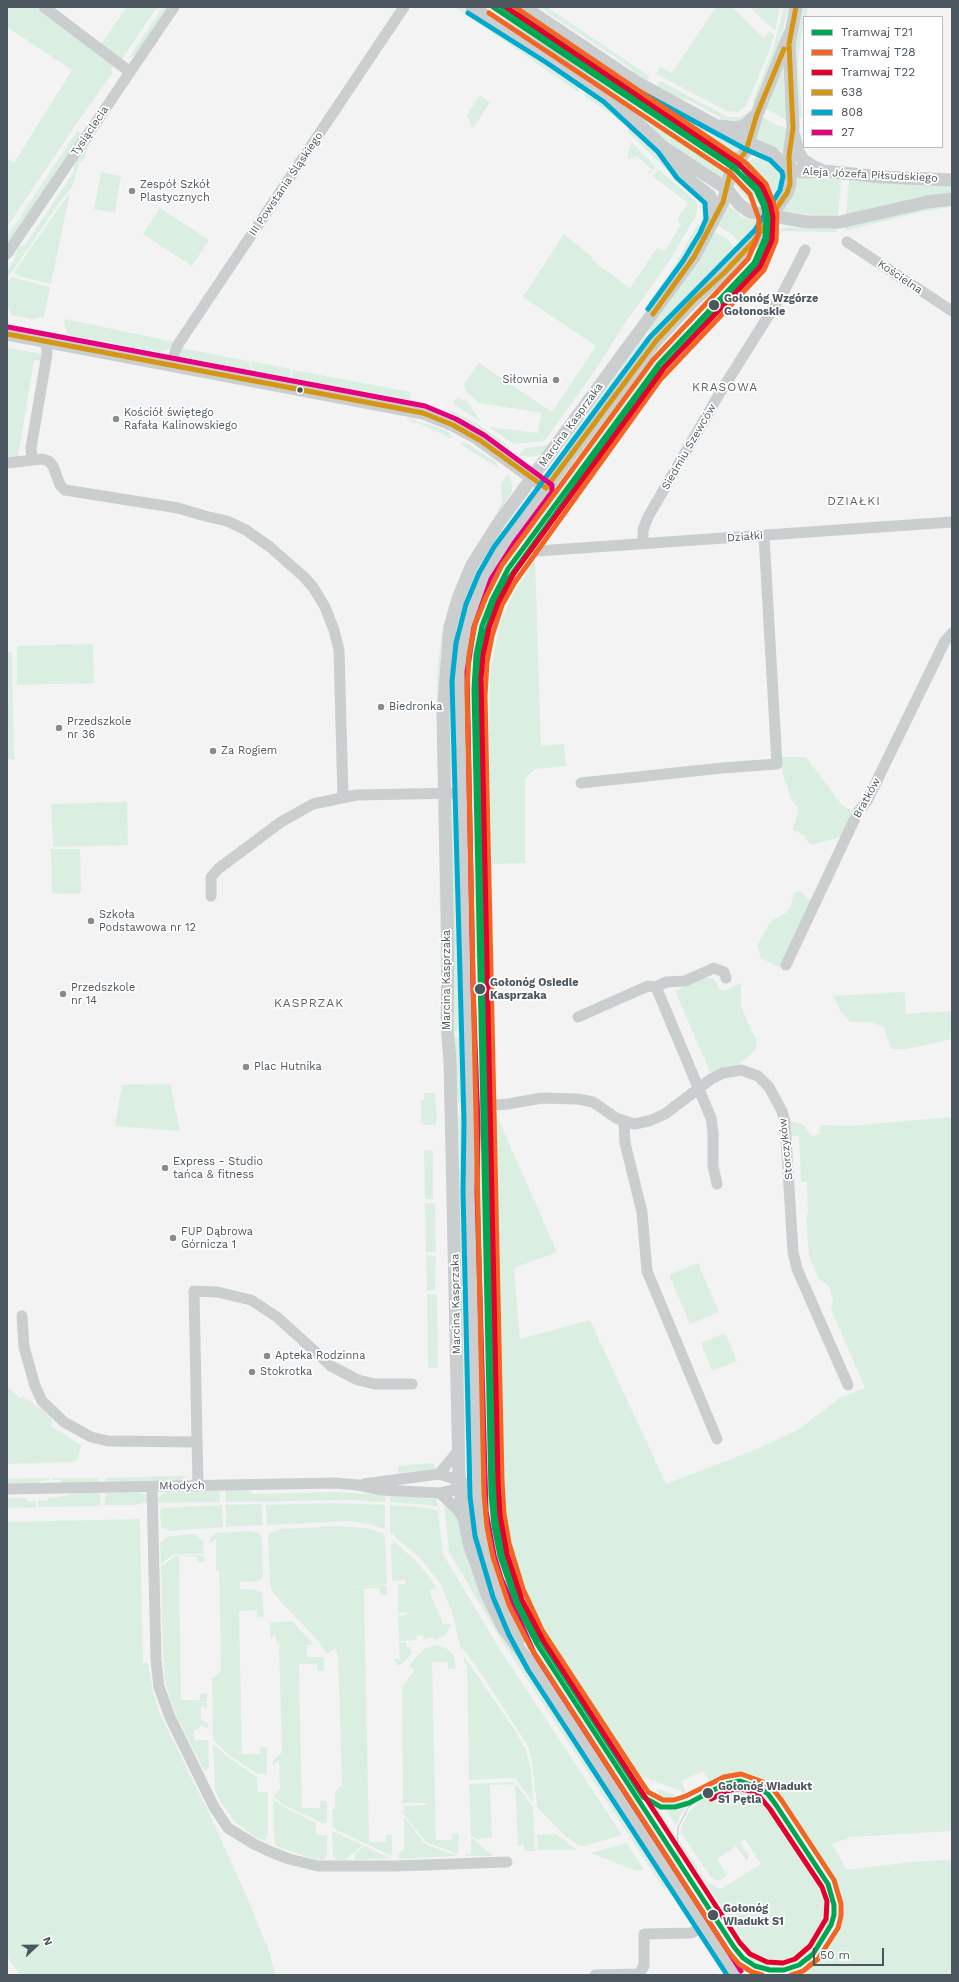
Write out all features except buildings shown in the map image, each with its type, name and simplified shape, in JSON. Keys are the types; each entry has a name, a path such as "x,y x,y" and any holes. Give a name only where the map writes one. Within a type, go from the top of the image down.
{"street":[{"path":"44,7 130,72"},
{"name":"Tysiąclecia","path":"7,254 174,7"},
{"name":"III Powstania Śląskiego","path":"170,364 177,346 404,7"},
{"path":"472,7 551,57 602,92 627,112 663,147 682,173 710,196 714,205 714,220"},
{"path":"524,7 636,82 713,125 748,143 774,154 789,169"},
{"path":"727,189 731,170 744,153 757,114 790,33 796,7"},
{"path":"790,33 789,66 793,128 796,148 800,156 812,166 823,171"},
{"path":"713,125 739,127 748,124 757,114"},
{"path":"663,147 727,189 738,203 746,210 754,214 772,217 789,188 789,151 793,128"},
{"name":"Aleja Józefa Piłsudskiego","path":"789,169 803,172 823,171 882,177 952,180"},
{"name":"Marcina Kasprzaka","path":"539,1675 509,1636 491,1604 472,1553 464,1519 460,1484 452,1110 447,1026 448,953 444,695 448,642 454,609 467,576 479,552 689,265 723,202 727,189"},
{"name":"Aleja Józefa Piłsudskiego","path":"772,217 813,222 840,222 927,202 952,199"},
{"name":"Marcina Kasprzaka","path":"735,1975 539,1675 515,1632 494,1580 480,1524 477,1483 470,1199 471,1107 469,1034 466,1008 459,681 467,625 476,596 492,564 546,488 656,341 693,301 724,273 754,241 772,217"},
{"name":"Kościelna","path":"847,242 952,311"},
{"name":"Siedmiu Szewców","path":"643,543 643,530 648,517 718,396 784,291 805,250"},
{"path":"7,334 46,340 423,413 442,420 469,434 546,488"},
{"path":"32,459 31,448 47,354 46,340"},
{"path":"7,463 42,459 49,461 53,466 62,488 68,492 178,508 227,521 246,530 270,547 304,576 325,607 334,630 339,650 343,796"},
{"name":"Działki","path":"538,551 952,522"},
{"path":"581,783 722,768 777,764 764,536"},
{"name":"Bratków","path":"786,965 858,812 867,801 945,641 952,633"},
{"path":"211,896 211,877 214,873 243,849 301,809 322,801 343,796 461,793"},
{"path":"578,1017 644,987 652,985 656,987 666,982 685,980 714,968 724,972 726,978"},
{"path":"656,987 700,1088 711,1118 713,1132 713,1166 717,1184"},
{"name":"Storczyków","path":"624,1122 634,1124 656,1118 672,1109 723,1073 734,1070 746,1070 763,1080 779,1105 785,1122 795,1262 848,1385"},
{"path":"452,1110 508,1104 542,1098 578,1099 593,1102 624,1122 625,1144 643,1219 647,1271 717,1439"},
{"path":"198,1486 194,1291 217,1292 251,1300 277,1317 331,1366 358,1380 375,1384 412,1384"},
{"path":"22,1316 24,1347 35,1386 42,1401 64,1422 91,1437 108,1441 197,1442"},
{"path":"439,1474 459,1450"},
{"name":"Młodych","path":"358,1485 380,1480 439,1474 452,1478 460,1484 477,1483"},
{"name":"Młodych","path":"7,1489 332,1483 358,1485 382,1490 440,1493 454,1490 460,1484"},
{"path":"152,1487 156,1660 159,1687 170,1717 214,1807 228,1828 254,1844 271,1852 289,1859 318,1866 389,1866 507,1862"},
{"path":"440,1493 457,1509 464,1519"},
{"path":"596,1975 639,1974 644,1966 644,1934 691,1933 704,1928"}],"green space":[{"path":"7,7 52,7 101,44 127,7 157,7 122,59 119,58 111,69 113,72 7,227 7,158 14,163 72,70 7,27"},
{"path":"163,7 167,7 136,54 128,59"},
{"path":"455,7 463,7 481,23 566,79 575,79 580,84 578,92"},
{"path":"514,7 642,92 641,94 639,96 511,11"},
{"path":"539,7 547,7 649,76 647,83 638,78 630,68 621,61"},
{"path":"716,7 732,7 763,38 770,31 774,35 770,49 749,99 744,108 737,112 727,111 656,74 660,67 672,73"},
{"path":"750,7 780,7 775,31 773,29"},
{"path":"784,7 789,7 780,42 755,105 753,101 773,49"},
{"path":"802,7 808,7 806,16 803,16 799,52 798,64 802,117 798,119 795,45"},
{"path":"506,18 634,104 631,109 503,22"},
{"path":"783,67 787,120 765,109"},
{"path":"660,81 728,117 739,117 751,111 739,122 726,121 690,101 668,95 656,88"},
{"path":"586,93 607,108 613,107 625,118 620,122 611,114 584,96"},
{"path":"480,95 490,102 473,129 467,115"},
{"path":"651,97 742,146 733,160 648,102"},
{"path":"643,110 728,166 723,179 672,148 638,116"},
{"path":"762,117 781,127 788,128 784,153 769,144 754,141"},
{"path":"633,124 636,135 702,195 709,206 708,220 702,217 703,204 697,195 666,169 627,131"},
{"path":"77,131 82,134 7,245 7,237"},
{"path":"95,137 88,147 85,158 79,164 72,187 62,199 7,279 7,271 14,260 18,247 25,245 74,172 74,165 91,138"},
{"path":"631,142 656,167 649,174 647,172 652,170 637,156 629,159 627,157"},
{"path":"753,159 765,160 783,176 780,191 776,197 769,202 757,180 741,166"},
{"path":"658,169 696,201 698,207 695,217 667,265 623,326 597,368 546,439 543,441 514,444 489,427 538,433 541,414 544,413 479,403 465,390 464,384 479,363 552,412 596,346 523,297 564,234 591,256 593,261 630,288 657,248 665,251 681,224 677,220 688,203 652,176"},
{"path":"101,172 121,176 115,213 94,209"},
{"path":"737,172 751,186 761,205 747,199 733,183"},
{"path":"794,176 841,180 838,215 815,215 782,211"},
{"path":"849,181 952,185 952,193 846,214"},
{"path":"70,192 51,284 19,276 18,274 15,275 14,272"},
{"path":"948,204 950,207 920,212 845,231 845,227 909,211"},
{"path":"728,205 744,218 761,222 742,246 732,234 717,225"},
{"path":"160,208 209,240 192,266 143,234"},
{"path":"698,224 705,227 704,229 694,238 678,264 636,321 673,268"},
{"path":"787,227 813,229 837,228 837,232 783,231 778,236 772,253 766,260 764,259 769,246 772,231"},
{"path":"714,232 728,239 737,251 709,275 653,335 647,330"},
{"path":"11,277 50,287 44,317 31,319 11,315 7,303 7,283"},
{"path":"65,319 174,342 169,349 160,352 68,335 64,324"},
{"path":"683,332 684,334 648,374 588,456 586,455 654,363"},
{"path":"644,335 649,339 568,449 563,445"},
{"path":"691,341 693,343 668,369 598,464 596,462 664,370"},
{"path":"7,348 43,354 42,361 34,360 18,457 7,459"},
{"path":"181,348 248,361 252,370 183,357 180,354"},
{"path":"661,348 579,458 576,456 640,370"},
{"path":"250,361 291,369 290,377 254,371"},
{"path":"293,370 411,392 410,400 292,378"},
{"path":"458,398 467,401 481,422 456,406 453,402"},
{"path":"450,410 478,424 511,448 507,449 478,429 453,415"},
{"path":"408,418 450,433 452,439 421,424 410,421"},
{"path":"465,442 497,463 498,468 460,444"},
{"path":"549,445 537,456 527,457 519,455 525,448"},
{"path":"573,461 580,466 526,540 518,534"},
{"path":"592,466 595,468 555,521 534,554 530,551"},
{"path":"508,473 512,484 512,491 496,519 494,518 502,502 501,484"},
{"path":"491,522 492,523 460,579 437,778 437,674 442,632 449,605 460,577"},
{"path":"501,529 506,533 473,592 456,781 451,782 448,700 453,636 471,580"},
{"path":"515,539 518,542 515,547 519,550 501,576 488,602 479,627 472,662 471,689 478,958 470,958 465,664 475,615 489,581"},
{"path":"526,556 529,557 524,564 522,573 506,601 496,623 486,680 484,729 490,957 486,957 481,692 482,659 488,633 499,601"},
{"path":"535,559 541,746 564,744 566,766 535,769 525,779 525,863 492,864 489,740 490,674 502,618 514,593"},
{"path":"93,644 94,683 17,685 17,646"},
{"path":"7,652 12,652 14,759 7,759"},
{"path":"781,757 806,757 842,805 853,811 841,837 812,845 807,841 804,835 792,829 798,814 797,806 791,799 783,775"},
{"path":"127,802 128,845 53,847 51,804"},
{"path":"438,806 439,809 445,1032 442,1032"},
{"path":"452,809 458,858 461,1022 467,1031 450,1032"},
{"path":"51,849 80,849 81,893 52,894"},
{"path":"800,891 811,901 781,968 761,958 757,945 771,921 787,912 791,905 794,893"},
{"path":"703,978 712,978 717,983 719,988 724,991 741,983 741,1006 752,1032 757,1039 756,1048 740,1063 710,1072 675,991"},
{"path":"905,992 906,1014 952,1011 952,1039 907,1049 891,1049 884,1027 871,1022 850,1022 841,1012 833,996"},
{"path":"467,1037 463,1101 458,1103 450,1038"},
{"path":"170,1084 180,1131 115,1126 122,1085"},
{"path":"424,1093 435,1093 437,1120 435,1125 423,1125 422,1122 413,1122 421,1121 421,1100 424,1100"},
{"path":"489,1110 494,1111 496,1114 557,1252 514,1268 520,1339 590,1320 666,1484 757,1449 798,1430 841,1397 865,1388 833,1314 831,1308 833,1300 828,1285 819,1279 809,1256 806,1218 808,1212 807,1182 801,1182 799,1136 792,1136 790,1121 804,1125 812,1137 819,1134 820,1125 849,1126 952,1117 952,1831 850,1837 832,1844 847,1870 910,1862 952,1860 952,1975 804,1975 815,1957 821,1959 831,1942 840,1923 842,1903 836,1884 772,1789 758,1778 742,1774 726,1777 710,1784 704,1771 681,1781 686,1792 683,1792 628,1771 537,1630 527,1611 512,1574 505,1547 499,1506"},
{"path":"481,1111 487,1439 482,1440 474,1114"},
{"path":"459,1116 463,1118 471,1445 469,1439 464,1439 457,1118"},
{"path":"424,1151 433,1151 433,1199 425,1199"},
{"path":"425,1203 435,1203 436,1251 434,1252 426,1252"},
{"path":"426,1255 436,1256 435,1290 427,1291"},
{"path":"698,1263 719,1312 690,1324 669,1275"},
{"path":"427,1294 437,1295 438,1366 436,1368 428,1368"},
{"path":"725,1333 737,1361 712,1371 701,1343"},
{"path":"7,1387 21,1399 23,1397 43,1410 53,1421 50,1426 81,1445 78,1459 75,1462 7,1464"},
{"path":"486,1445 489,1509 501,1570 510,1596 534,1645 617,1772 611,1772 608,1768 535,1656 520,1630 501,1584 484,1515 481,1451 486,1451"},
{"path":"433,1463 436,1469 398,1473 398,1466"},
{"path":"187,1476 178,1481 105,1483 105,1478"},
{"path":"49,1478 49,1480 40,1481 40,1484 7,1484 7,1479"},
{"path":"52,1478 99,1478 99,1483 61,1483 61,1480 52,1480"},
{"path":"225,1490 247,1490 254,1494 335,1492 385,1495 385,1502 353,1500 226,1502"},
{"path":"219,1491 220,1502 157,1503 159,1496 167,1492"},
{"path":"138,1492 146,1495 148,1501 135,1505 104,1505 106,1493"},
{"path":"77,1493 100,1493 101,1506 38,1507 38,1501 47,1501 48,1498"},
{"path":"390,1495 437,1499 438,1507 390,1502"},
{"path":"7,1498 26,1498 27,1501 35,1501 36,1507 7,1508"},
{"path":"332,1503 385,1505 385,1529 369,1524 349,1521 267,1525 266,1505"},
{"path":"444,1503 457,1516 511,1647 668,1886 664,1889 500,1638 449,1552"},
{"path":"261,1504 263,1525 226,1527 226,1505"},
{"path":"222,1505 223,1527 169,1531 161,1527 160,1511 163,1508"},
{"path":"390,1505 429,1508 438,1511 443,1554 499,1648 622,1835 585,1846 578,1845 564,1835 537,1807 532,1761 528,1746 482,1675 464,1650 461,1650 453,1615 440,1583 420,1558 390,1532"},
{"path":"140,1519 143,1663 148,1663 153,1692 159,1712 207,1809 243,1888 268,1949 276,1975 20,1975 7,1956 7,1522"},
{"path":"339,1526 366,1528 382,1533 385,1537 387,1584 340,1588 387,1585 387,1595 380,1595 380,1588 364,1589 369,1842 386,1842 386,1835 392,1835 392,1856 333,1828 332,1809 335,1809 335,1792 342,1786 338,1656 335,1648 327,1654 319,1642 274,1594 270,1585 268,1538 270,1533 280,1529"},
{"path":"250,1531 258,1533 262,1538 263,1577 260,1581 240,1582 240,1589 258,1590 262,1593 264,1617 257,1617 257,1610 239,1611 242,1754 260,1754 260,1747 267,1747 267,1774 258,1774 229,1755 213,1740 212,1679 221,1671 219,1570 216,1571 216,1539 209,1543 209,1541 212,1536 217,1533"},
{"path":"195,1534 203,1541 204,1554 174,1554 161,1564 160,1543 165,1538 170,1536"},
{"path":"394,1542 413,1558 429,1576 437,1589 429,1590 443,1624 451,1624 446,1635 434,1640 432,1637 424,1640 423,1635 416,1636 417,1640 399,1641 398,1616 407,1615 407,1612 398,1613 398,1584 406,1584 406,1582 405,1580 392,1581 391,1545"},
{"path":"197,1555 204,1556 204,1562 197,1562 197,1556 179,1556 181,1700 200,1700 200,1694 207,1693 207,1702 190,1702 207,1703 207,1709 201,1705 201,1719 208,1723 208,1728 200,1726 199,1729 194,1730 194,1740 208,1740 209,1768 205,1772 178,1719 172,1703 181,1702 171,1702 165,1680 163,1658 161,1566 176,1556"},
{"path":"292,1621 314,1645 307,1645 307,1657 323,1657 324,1660 324,1671 317,1671 317,1664 299,1664 302,1808 320,1808 320,1801 327,1801 327,1823 322,1823 284,1805 273,1796 280,1789 279,1760 273,1766 273,1761 282,1752 279,1642 277,1644 275,1634 270,1639 270,1623"},
{"path":"406,1642 407,1647 410,1647 412,1653 402,1664 397,1666 394,1659 400,1659 399,1643"},
{"path":"437,1645 446,1648 452,1653 455,1660 455,1669 448,1669 448,1662 432,1662 436,1840 452,1840 452,1834 459,1833 458,1854 426,1842 401,1811 405,1811 404,1806 427,1805 427,1803 400,1803 403,1801 402,1688 414,1670 409,1666 414,1659 424,1649"},
{"path":"464,1656 516,1732 526,1750 531,1770 533,1803 515,1778 469,1780 467,1664 464,1663"},
{"path":"213,1744 228,1757 257,1777 258,1792 268,1792 268,1835 264,1841 252,1835 235,1822 220,1801 215,1790"},
{"path":"632,1779 648,1784 656,1802 645,1796"},
{"path":"623,1781 684,1876 680,1879 622,1790"},
{"path":"513,1782 515,1784 490,1785 492,1838 481,1838 479,1840 471,1836 469,1784"},
{"path":"515,1784 533,1807 535,1851 524,1851 524,1845 518,1846"},
{"path":"657,1789 688,1800 676,1804 663,1805"},
{"path":"732,1791 748,1793 756,1797 763,1804 824,1899 825,1927 821,1938 806,1958 788,1967 772,1968 751,1961 739,1942 743,1939 697,1869 693,1871 680,1851 679,1840 707,1882 721,1889 761,1864 745,1839 740,1842 749,1855 748,1859 746,1860 736,1846 717,1859 727,1875 721,1880 715,1880 710,1876 680,1831 687,1814 701,1800 715,1792"},
{"path":"273,1799 286,1808 316,1823 316,1835 327,1835 327,1855 324,1860 311,1858 276,1846 274,1839"},
{"path":"650,1805 658,1808 674,1834 674,1842"},
{"path":"687,1806 680,1816 676,1826 666,1810 676,1810"},
{"path":"404,1817 425,1844 457,1856 399,1859 398,1854 404,1849"},
{"path":"332,1831 363,1845 353,1854 349,1854 349,1858 346,1858 346,1860 336,1860 333,1855"},
{"path":"556,1834 577,1850 538,1850 537,1835"},
{"path":"471,1839 473,1839 493,1856 466,1856 465,1855 471,1854"},
{"path":"627,1843 644,1870 636,1871 591,1853"},
{"path":"364,1846 390,1858 355,1860 355,1854"}],"tram line":[{"name":"T21","path":"493,7 735,169 756,190 763,205 766,218 765,238 754,263 659,364 508,569 492,600 482,626 476,655 474,689 491,1494 494,1526 500,1556 516,1603 537,1644 734,1947 743,1958 755,1966 770,1970 784,1970 799,1965 813,1954 831,1925 834,1915 834,1905 828,1884 776,1805 768,1794 760,1788 740,1781 725,1784 689,1803 675,1807 661,1807 643,1797 536,1633 516,1592 502,1545 497,1515 495,1481 478,696 480,661 485,634 496,602 509,578 655,376 758,266 769,240 770,214 760,188 742,168 502,7"},
{"name":"T22","path":"506,7 739,164 762,186 770,203 773,217 772,240 760,267 664,368 514,573 498,603 489,628 483,656 481,679 498,1481 500,1515 507,1554 522,1600 543,1640 740,1943 750,1954 767,1962 783,1963 795,1959 810,1946 826,1919 827,1901 822,1887 770,1809 760,1797 747,1790 735,1789 727,1791 711,1799"},
{"name":"T28","path":"515,7 746,163 766,184 777,213 776,241 764,270 660,380 515,582 502,605 492,636 487,662 485,696 502,1481 504,1514 509,1543 523,1589 542,1630 648,1792 663,1800 674,1800 686,1796 724,1777 741,1774 763,1782 773,1789 782,1801 834,1880 841,1904 841,1916 838,1928 818,1959 803,1971 791,1975"},
{"name":"T28","path":"489,13 731,174 750,194 759,219 758,236 748,259 653,360 502,565 486,597 475,624 469,655 467,689 484,1494 487,1527 493,1557 509,1605 531,1648 728,1951 739,1964 752,1972 762,1975"},
{"path":"709,1792 725,1787 739,1787 754,1792 766,1803 825,1894 829,1912 828,1923 820,1944"},
{"path":"685,1873 677,1852 678,1827 688,1808 706,1793"},
{"path":"801,1975 818,1947"}],"transit line":[{"name":"638","path":"546,488 656,341 693,301 724,273 754,241 787,193 790,184 789,156 793,128 789,44 796,7"},
{"name":"808","path":"468,13 547,63 604,102 658,152 677,178 705,203 706,219 700,233 683,261 648,309"},
{"name":"808","path":"520,13 633,88 745,149 770,160 782,172 783,176 780,190 755,230 650,337 494,547 479,573 466,604 456,643 452,681 464,1122 463,1191 470,1497 475,1536 493,1597 509,1635 528,1670 727,1975"},
{"name":"638","path":"653,314 694,257 723,202 731,170 746,151 757,114 784,49"},
{"name":"27","path":"8,327 425,406 456,419 484,435 552,485 552,492 514,543 491,579 474,627 467,672 473,987 478,1126 477,1191 486,1511 494,1555 501,1578 534,1653 741,1971"},
{"name":"638","path":"7,334 423,413 453,425 481,441 546,488"}],"place":[{"name":"Zespół Szkół Plastycznych","path":"132,191"},
{"name":"Gołonóg Wzgórze Gołonoskie","path":"714,305"},
{"name":"Siłownia","path":"556,380"},
{"name":"Kościół świętego Rafała Kalinowskiego","path":"116,419"},
{"name":"Biedronka","path":"381,707"},
{"name":"Przedszkole nr 36","path":"59,728"},
{"name":"Za Rogiem","path":"213,751"},
{"name":"Szkoła Podstawowa nr 12","path":"91,921"},
{"name":"Gołonóg Osiedle Kasprzaka","path":"480,989"},
{"name":"Przedszkole nr 14","path":"63,994"},
{"name":"Plac Hutnika","path":"246,1067"},
{"name":"Express - Studio tańca & fitness","path":"165,1168"},
{"name":"FUP Dąbrowa Górnicza 1","path":"173,1238"},
{"name":"Apteka Rodzinna","path":"267,1356"},
{"name":"Stokrotka","path":"252,1372"},
{"name":"Gołonóg Wiadukt S1 Pętla","path":"708,1793"},
{"name":"Gołonóg Wiadukt S1","path":"713,1915"}],"district":[{"name":"KRASOWA","path":"725,387"},
{"name":"DZIAŁKI","path":"854,501"},
{"name":"KASPRZAK","path":"309,1003"}]}
